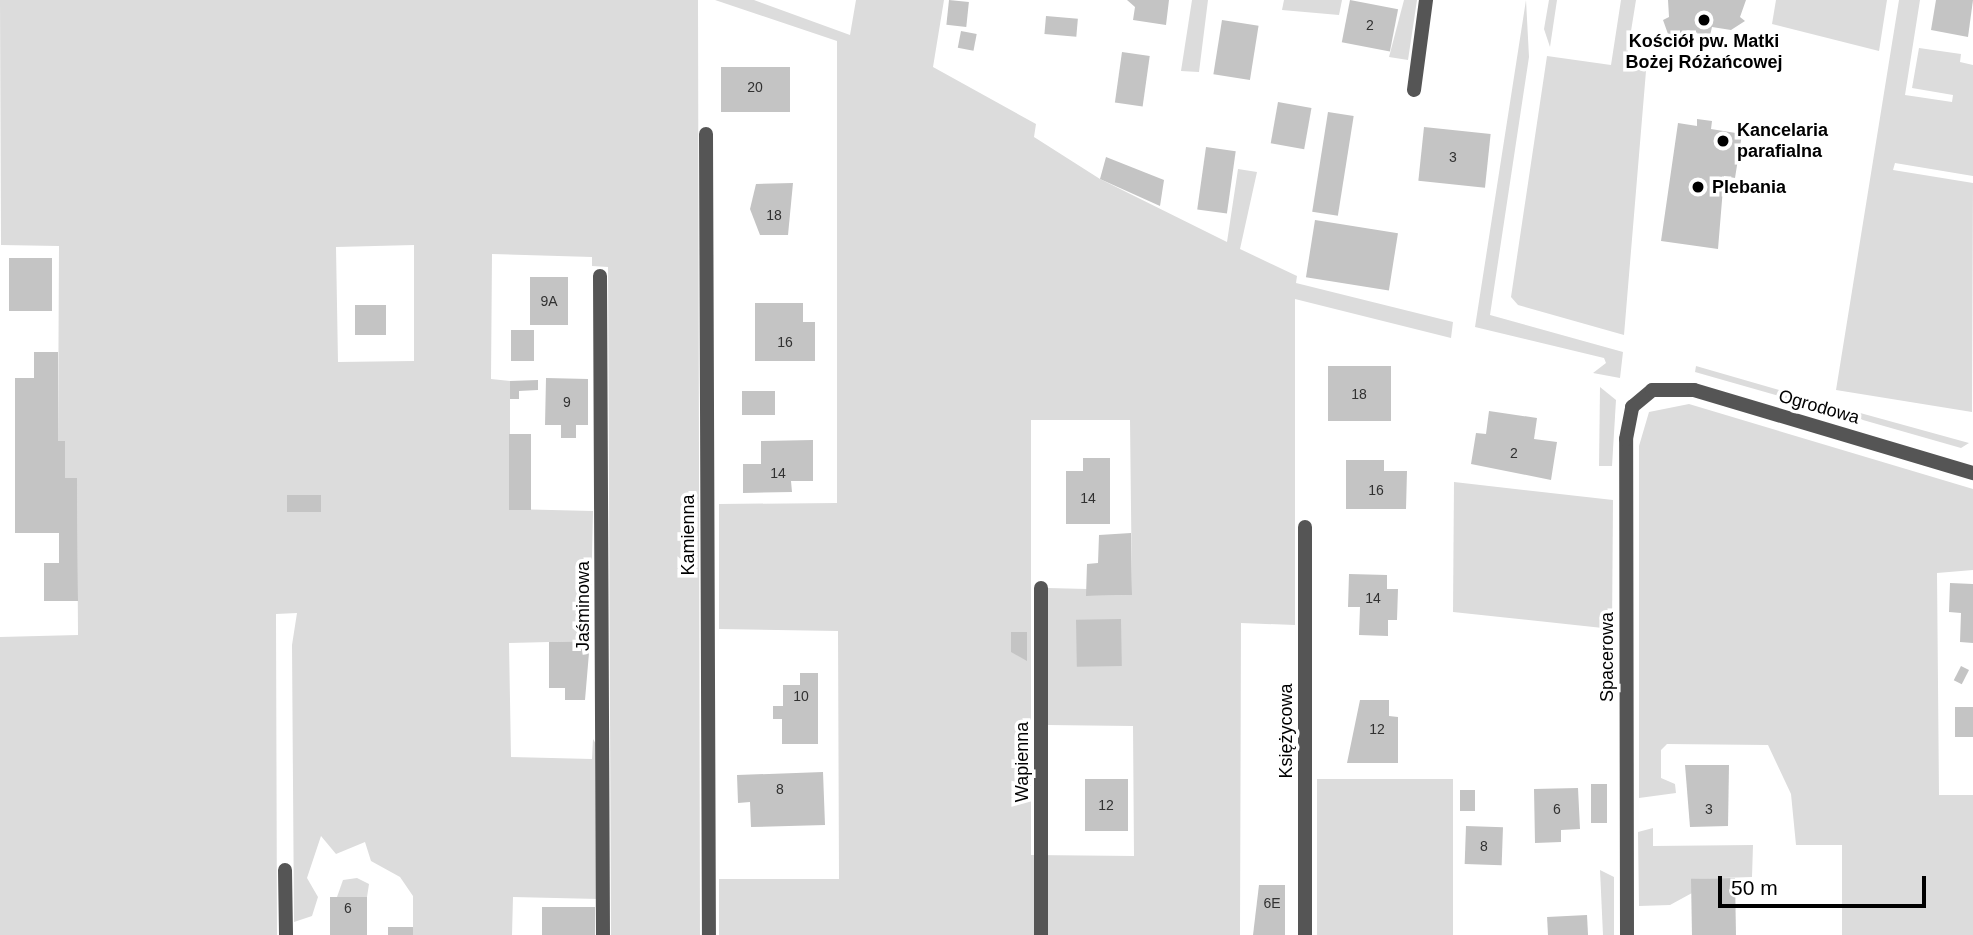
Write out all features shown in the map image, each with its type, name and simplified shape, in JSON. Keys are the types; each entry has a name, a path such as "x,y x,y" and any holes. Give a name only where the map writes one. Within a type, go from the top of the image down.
{"street":[{"path":"1414,90 1426,0"},
{"name":"Kamienna","path":"706,134 709,935"},
{"name":"Jaśminowa","path":"600,276 603,935"},
{"name":"Ogrodowa","path":"1652,390 1693,390 1973,473"},
{"name":"Spacerowa","path":"1627,935 1626,439 1632,407 1652,390"},
{"name":"Księżycowa","path":"1305,527 1305,935"},
{"name":"Wapienna","path":"1041,588 1041,935"},
{"path":"285,870 286,935"}],"shaded area":[{"path":"0,0 698,0 700,935 611,935 608,267 592,266 592,257 492,254 491,379 510,381 510,509 593,511 590,641 509,643 511,757 592,759 593,739 596,744 599,899 513,897 512,935 413,935 413,896 400,877 371,861 365,842 336,854 321,836 307,878 318,897 312,916 294,922 292,645 297,613 276,614 277,935 0,935 0,637 78,635 77,478 65,478 65,441 58,441 59,246 1,245","holes":["414,245 414,361 338,362 336,247"]},
{"path":"715,0 754,0 850,35 856,0 944,0 933,67 1036,124 1034,137 1100,179 1227,242 1238,169 1257,172 1240,249 1297,276 1296,283 1453,322 1451,338 1295,299 1295,625 1241,623 1240,935 719,935 719,879 839,879 838,631 719,629 719,504 837,503 837,41","holes":["1031,420 1130,420 1132,595 1087,596 1087,589 1048,588 1047,725 1133,726 1134,856 1031,855"]},
{"path":"1192,0 1208,0 1199,72 1181,71"},
{"path":"1284,0 1342,0 1339,15 1282,10"},
{"path":"1404,0 1417,0 1408,60 1389,57"},
{"path":"1526,0 1529,57 1490,315 1623,352 1620,378 1593,373 1606,363 1604,358 1475,327"},
{"path":"1549,0 1557,0 1550,47 1544,29"},
{"path":"1621,0 1636,0 1627,56 1647,59 1624,335 1518,305 1511,297 1547,56 1611,65"},
{"path":"1776,0 1887,0 1879,51 1772,24"},
{"path":"1899,0 1920,0 1905,95 1952,102 1953,95 1912,88 1919,48 1961,54 1960,62 1973,65 1973,176 1895,163 1893,170 1973,183 1972,412 1836,390"},
{"path":"1696,366 1969,443 1961,448 1695,372"},
{"path":"1600,387 1616,400 1612,466 1599,466"},
{"path":"1689,404 1973,489 1973,570 1937,573 1939,795 1973,795 1973,935 1842,935 1842,845 1796,845 1791,794 1768,745 1667,744 1661,750 1661,778 1675,784 1676,793 1639,798 1639,446 1649,412"},
{"path":"1454,482 1613,500 1612,629 1453,612"},
{"path":"1317,779 1453,779 1453,935 1317,935"},
{"path":"1653,828 1653,846 1753,845 1752,877 1692,879 1692,893 1670,905 1639,906 1638,832"},
{"path":"1600,870 1614,877 1614,935 1603,935"},
{"path":"357,878 369,884 367,897 337,897 343,880"}],"building":[{"path":"949,0 969,2 966,27 946,25"},
{"path":"1127,0 1169,0 1166,25 1133,20 1135,7"},
{"path":"1350,0 1398,9 1390,52 1342,42"},
{"name":"Kościół pw. Matki Bożej Różańcowej","path":"1668,0 1746,0 1740,17 1745,21 1731,30 1712,27 1709,40 1668,34 1663,20 1669,17"},
{"path":"1936,0 1973,0 1968,37 1931,30"},
{"path":"1046,16 1078,19 1076,37 1044,34"},
{"path":"1222,20 1259,26 1250,80 1213,74"},
{"path":"961,31 977,34 973,51 958,48"},
{"path":"1122,52 1150,56 1143,106 1115,103"},
{"path":"721,67 790,67 790,112 721,112"},
{"path":"1278,102 1311,108 1304,149 1271,143"},
{"path":"1328,112 1354,116 1338,216 1312,212"},
{"name":"Plebania","path":"1697,119 1712,121 1711,129 1742,134 1735,178 1724,176 1718,249 1661,241 1678,123 1697,126"},
{"path":"1424,127 1491,134 1485,188 1418,181"},
{"path":"1206,147 1236,151 1227,214 1197,209"},
{"path":"1106,157 1164,180 1160,206 1100,179"},
{"path":"793,183 788,235 760,235 750,209 756,184"},
{"path":"1315,220 1398,233 1389,290 1306,277"},
{"path":"9,258 52,258 52,311 9,311"},
{"path":"530,277 568,277 568,325 530,325"},
{"path":"755,303 803,303 803,322 815,322 815,361 755,361"},
{"path":"355,305 386,305 386,335 355,335"},
{"path":"511,330 534,330 534,361 511,361"},
{"path":"34,352 58,352 58,441 65,441 65,478 77,478 78,601 44,601 44,563 59,563 59,533 15,533 15,378 34,378"},
{"path":"1328,366 1391,366 1391,421 1328,421"},
{"path":"546,378 588,379 588,425 576,425 576,438 561,438 561,425 545,425"},
{"path":"538,380 538,390 519,391 519,399 510,399 510,381"},
{"path":"742,391 775,391 775,415 742,415"},
{"path":"1489,411 1537,418 1534,439 1557,442 1551,480 1471,464 1476,433 1486,434"},
{"path":"509,434 531,434 531,510 509,510"},
{"path":"813,440 813,481 791,481 792,492 743,493 743,464 761,464 761,441"},
{"path":"1083,458 1110,458 1110,524 1066,524 1066,471 1083,471"},
{"path":"1346,460 1384,460 1384,471 1407,471 1406,509 1346,509"},
{"path":"287,495 321,495 321,512 287,512"},
{"path":"1131,533 1132,595 1086,596 1087,564 1098,563 1099,535"},
{"path":"1349,574 1387,575 1387,589 1398,589 1397,620 1388,620 1388,636 1359,635 1360,607 1348,607"},
{"path":"1950,583 1973,584 1973,643 1960,642 1961,613 1949,612"},
{"path":"1121,619 1122,666 1077,667 1076,620"},
{"path":"1011,632 1027,632 1027,661 1011,652"},
{"path":"590,641 585,700 565,700 565,688 549,688 549,642"},
{"path":"1961,666 1969,670 1962,684 1954,680"},
{"path":"800,673 818,673 818,744 782,744 782,719 773,719 773,706 783,706 783,685 800,685"},
{"path":"1360,700 1389,700 1389,716 1398,717 1398,763 1347,763"},
{"path":"1955,707 1973,707 1973,737 1955,737"},
{"path":"1685,765 1729,765 1728,826 1690,827"},
{"path":"823,772 825,825 751,827 750,802 738,803 737,775"},
{"path":"1085,779 1128,779 1128,831 1085,831"},
{"path":"1591,784 1607,784 1607,823 1591,823"},
{"path":"1578,788 1580,829 1561,830 1561,842 1535,843 1534,789"},
{"path":"1460,790 1475,790 1475,811 1460,811"},
{"path":"1466,826 1503,827 1502,865 1465,864"},
{"path":"1735,878 1736,935 1692,935 1691,879"},
{"path":"1259,885 1285,885 1285,935 1253,935"},
{"path":"330,897 367,897 367,935 330,935"},
{"path":"542,907 595,907 595,935 542,935"},
{"path":"1587,915 1588,935 1548,935 1547,917"},
{"path":"388,927 413,927 413,935 388,935"}],"place":[{"name":"Kościół pw. Matki Bożej Różańcowej","path":"1704,20"},
{"name":"Kancelaria parafialna","path":"1723,141"},
{"name":"Plebania","path":"1698,187"}]}
